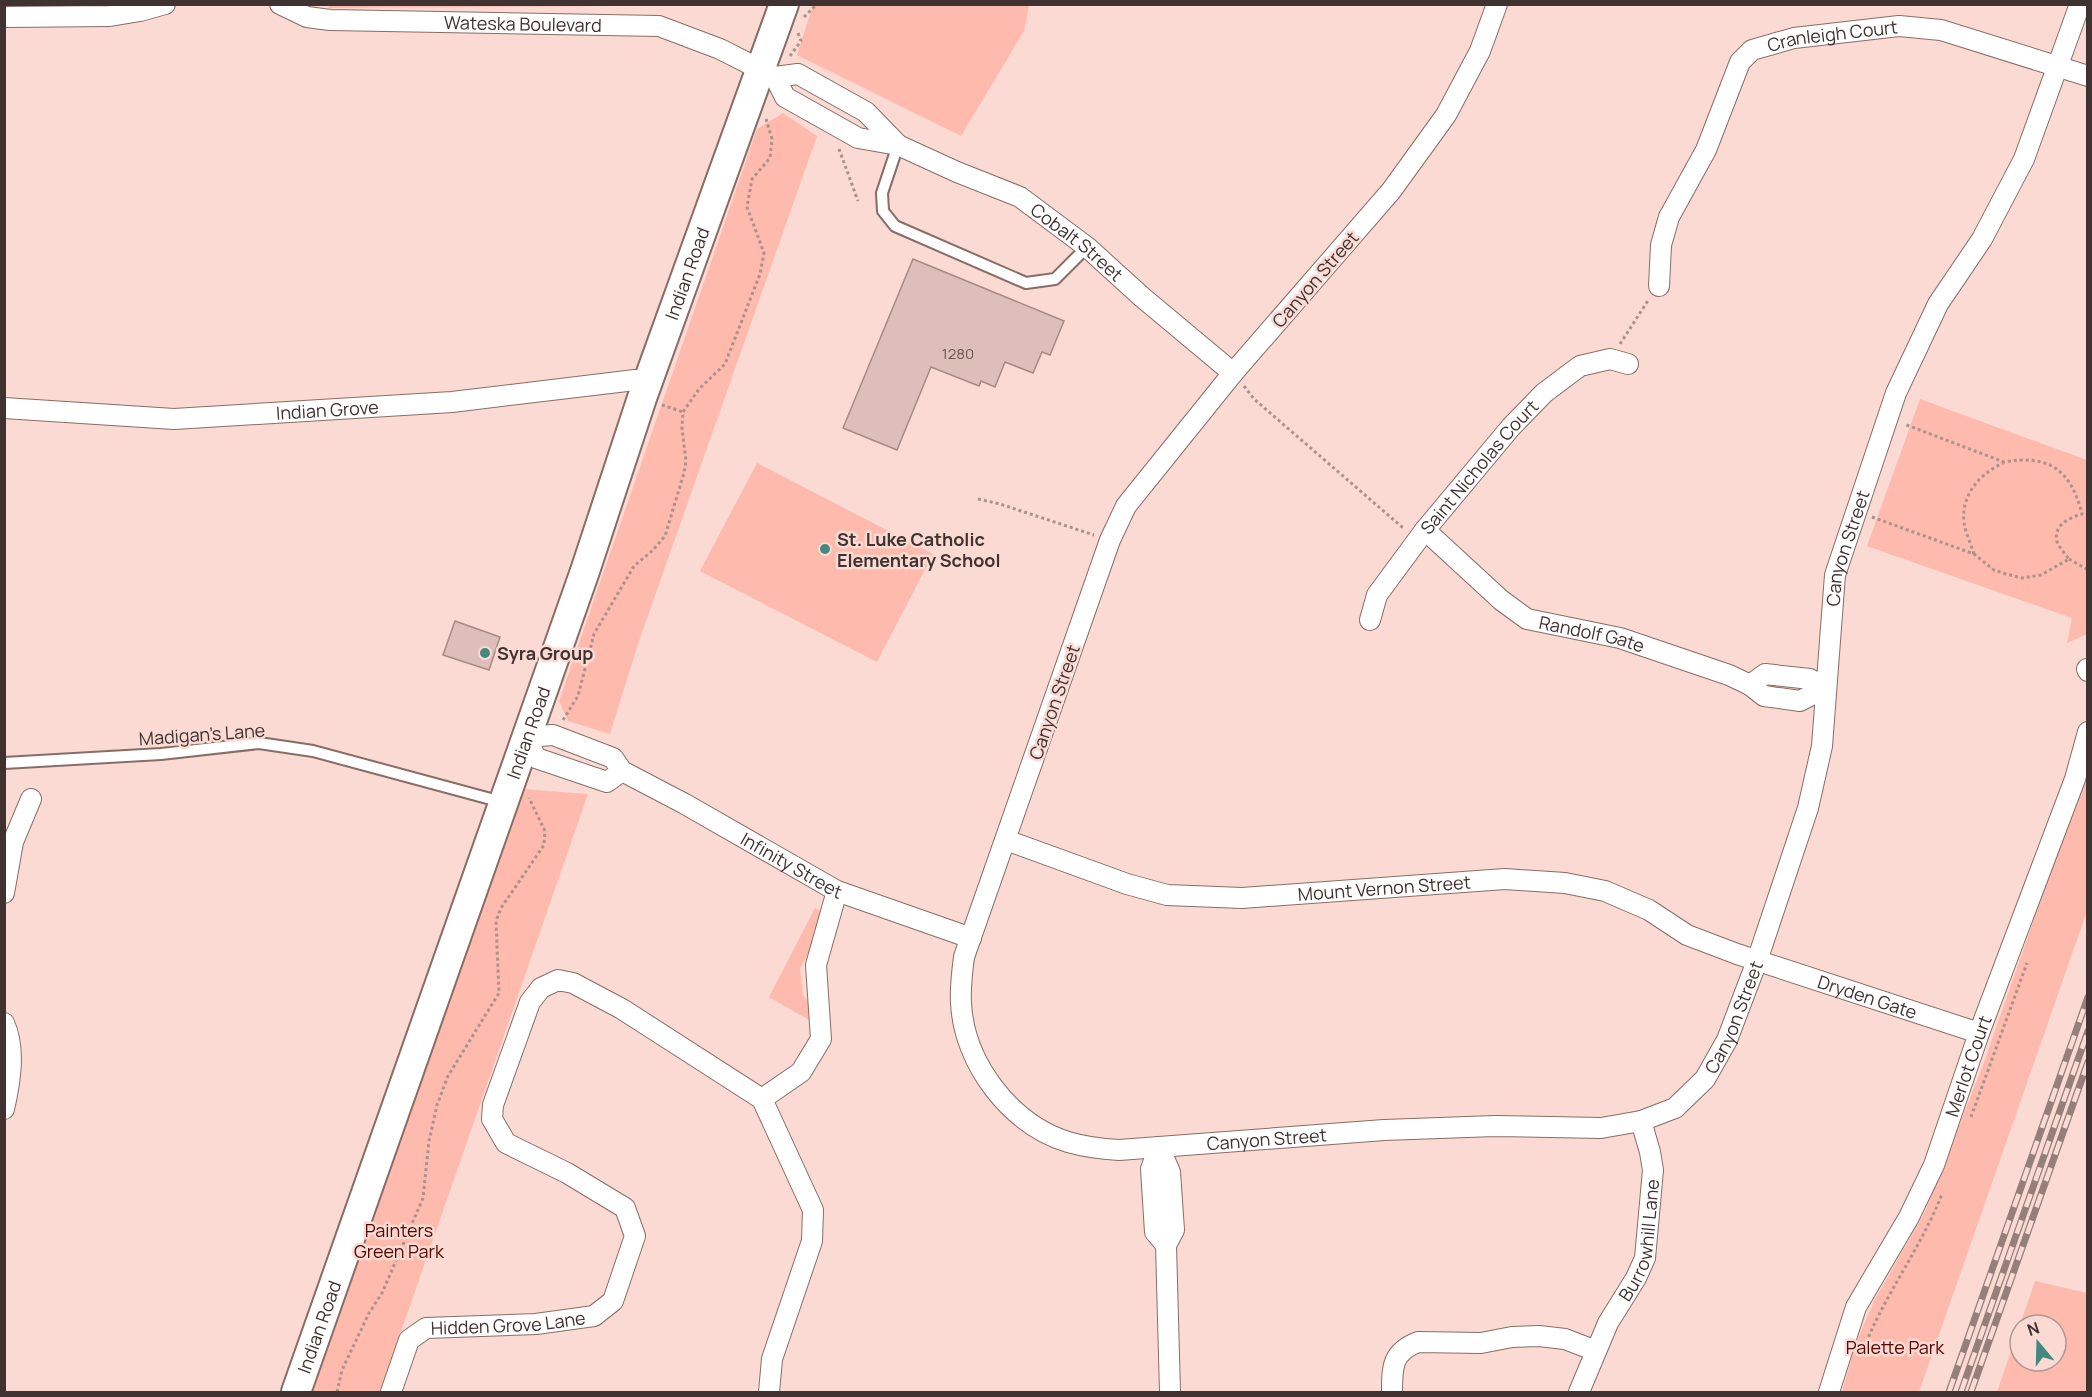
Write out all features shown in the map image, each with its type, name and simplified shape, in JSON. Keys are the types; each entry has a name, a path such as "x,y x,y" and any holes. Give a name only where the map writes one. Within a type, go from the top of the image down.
{"street":[{"path":"4,17 110,16 165,4"},
{"name":"Wateska Boulevard","path":"280,4 307,17 330,20 658,26 720,50 768,73"},
{"name":"Canyon Street","path":"1497,4 1480,51 1446,115 1391,191 1233,373 1126,506 1110,540 964,957 961,980 964,1025 973,1052 988,1082 1026,1120 1067,1142 1097,1149 1159,1148 1384,1130 1495,1126 1600,1128 1641,1121 1675,1108 1705,1079 1727,1040 1757,961 1808,808 1822,746 1835,575 1896,393 1938,304 1983,239 2024,159 2080,4"},
{"name":"Indian Road","path":"296,1392 540,736 585,571 648,382 768,73 793,18"},
{"name":"Cranleigh Court","path":"1659,286 1661,245 1669,217 1706,150 1740,62 1752,50 1794,38 1899,26 1941,30 2088,76"},
{"name":"Cobalt Street","path":"768,73 785,97 858,138 898,145 1020,197 1087,247 1142,297 1233,373"},
{"name":"Cobalt Street","path":"768,73 798,74 866,112 898,145"},
{"name":"Saint Nicholas Court","path":"1370,620 1377,594 1425,530 1511,427 1544,393 1581,366 1619,362"},
{"name":"Indian Grove","path":"4,408 174,419 452,402 635,380 648,382"},
{"name":"Randolf Gate","path":"1425,530 1501,600 1527,619 1620,638 1729,675 1750,685 1766,674 1810,679 1826,688"},
{"name":"Merlot Court","path":"1829,1392 1856,1307 1909,1217 1934,1165 1979,1033 2074,779 2088,732"},
{"path":"540,736 536,758 607,782 622,771"},
{"name":"Infinity Street","path":"540,736 614,758 622,771 685,804 837,891 971,938"},
{"path":"4,893 13,842 32,799"},
{"name":"Mount Vernon Street","path":"1006,840 1127,884 1167,895 1242,898 1505,879 1565,883 1605,891 1649,910 1687,935 1757,961"},
{"path":"769,1392 772,1359 812,1241 813,1210 762,1099 801,1072 821,1039 816,965 837,891"},
{"name":"Dryden Gate","path":"1757,961 1979,1033"},
{"name":"Hidden Grove Lane","path":"391,1392 409,1340 426,1328 536,1324 594,1316 614,1301 635,1236 625,1208 567,1173 507,1143 497,1131 492,1119 493,1105 530,1002 541,988 558,980 573,983 622,1009 762,1099"},
{"path":"4,1023 10,1048 10,1084 4,1109"},
{"name":"Burrowhill Lane","path":"1579,1392 1608,1323 1636,1278 1645,1258 1653,1170 1641,1121"},
{"path":"1159,1148 1170,1172 1174,1230 1166,1245 1170,1392"},
{"path":"1392,1392 1393,1369 1398,1355 1409,1346 1419,1342 1471,1343 1512,1336 1539,1336 1565,1340 1596,1351"}],"lane":[{"path":"898,145 882,193 883,210 895,226 1026,284 1055,279 1087,247"},
{"name":"Madigan's Lane","path":"4,763 161,754 259,743 313,751 515,799"}],"path":[{"path":"768,73 801,41 793,18 817,4"},
{"path":"540,736 578,696 594,634 634,566 665,536 686,461 682,428 683,412 699,389 725,364 760,274 764,253 747,207 752,179 770,158 772,139 765,113"},
{"path":"837,144 858,201"},
{"path":"1619,362 1639,312 1659,286"},
{"path":"1233,373 1254,399 1402,527 1425,530"},
{"path":"1888,418 2004,462"},
{"path":"1974,554 1964,522 1966,503 1973,485 1988,471 2004,462 2037,460 2051,466 2064,476 2077,493 2082,513"},
{"path":"978,499 1110,540"},
{"path":"1856,512 1974,554 1994,570 2022,578 2041,575 2069,559"},
{"path":"2088,514 2082,513 2068,518 2058,528 2057,541 2069,559 2088,570"},
{"path":"337,1392 342,1370 369,1313 382,1293 423,1198 429,1141 437,1105 448,1076 499,993 496,921 501,908 544,845 546,831 515,799"}],"green space":[{"path":"330,4 608,4 608,6 328,8"},
{"path":"813,4 1029,5 1024,31 961,136 797,55"},
{"path":"783,113 817,136 639,641 610,734 568,721 559,701 757,129"},
{"path":"1920,399 2087,460 2087,634 2067,643 2072,618 1867,546"},
{"path":"757,463 933,554 877,662 700,571"},
{"name":"Palette Park","path":"2087,768 2087,911 1919,1392 1842,1392 1855,1346 1874,1301 1925,1212 1983,1065"},
{"name":"Painters Green Park","path":"523,789 588,794 380,1392 310,1392"},
{"path":"815,908 824,913 800,968 803,995 812,1008 813,1022 769,997"},
{"path":"2035,1281 2087,1293 2087,1392 1997,1392 2008,1360 2008,1373 2068,1373 2068,1313 2024,1313"}],"building":[{"path":"913,259 1064,321 1050,355 1042,352 1033,373 1005,362 995,387 981,381 979,386 931,367 897,450 843,428"},
{"path":"455,621 500,637 489,670 443,655"}],"railway":[{"path":"1949,1392 2088,997"},
{"path":"1961,1392 2088,1031"},
{"path":"1971,1392 2088,1062"}],"place":[{"name":"St. Luke Catholic Elementary School","path":"825,549"},
{"name":"Syra Group","path":"485,653"}]}
